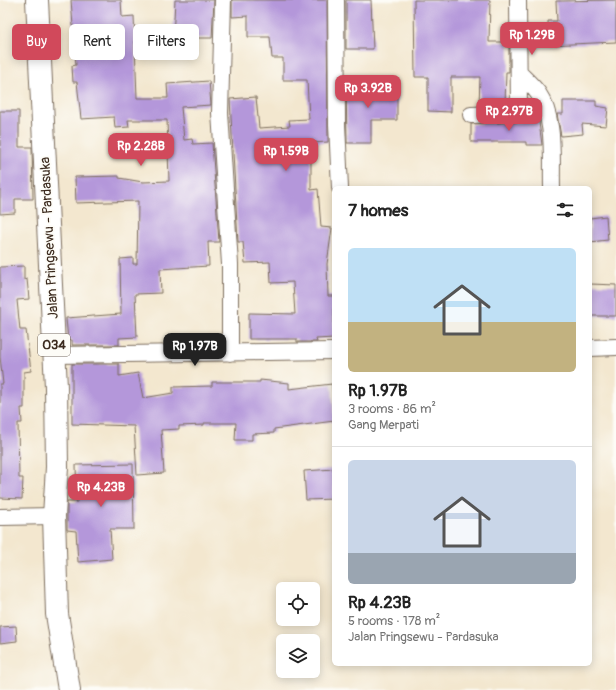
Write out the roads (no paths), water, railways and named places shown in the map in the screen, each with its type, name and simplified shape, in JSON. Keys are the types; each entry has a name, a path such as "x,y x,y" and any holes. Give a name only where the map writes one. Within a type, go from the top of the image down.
{"main road":[{"name":"Jalan Pringsewu - Pardasuka","path":"37,0 55,355 56,467 54,516 57,614 69,690"}],"street":[{"path":"223,0 220,113 230,264 230,353"},
{"path":"336,0 337,124 340,186"},
{"path":"471,115 519,113 518,0"},
{"path":"519,73 538,93 548,112 551,142 552,186"},
{"path":"592,348 616,347"},
{"path":"55,355 332,351"},
{"path":"0,516 54,516"}]}
